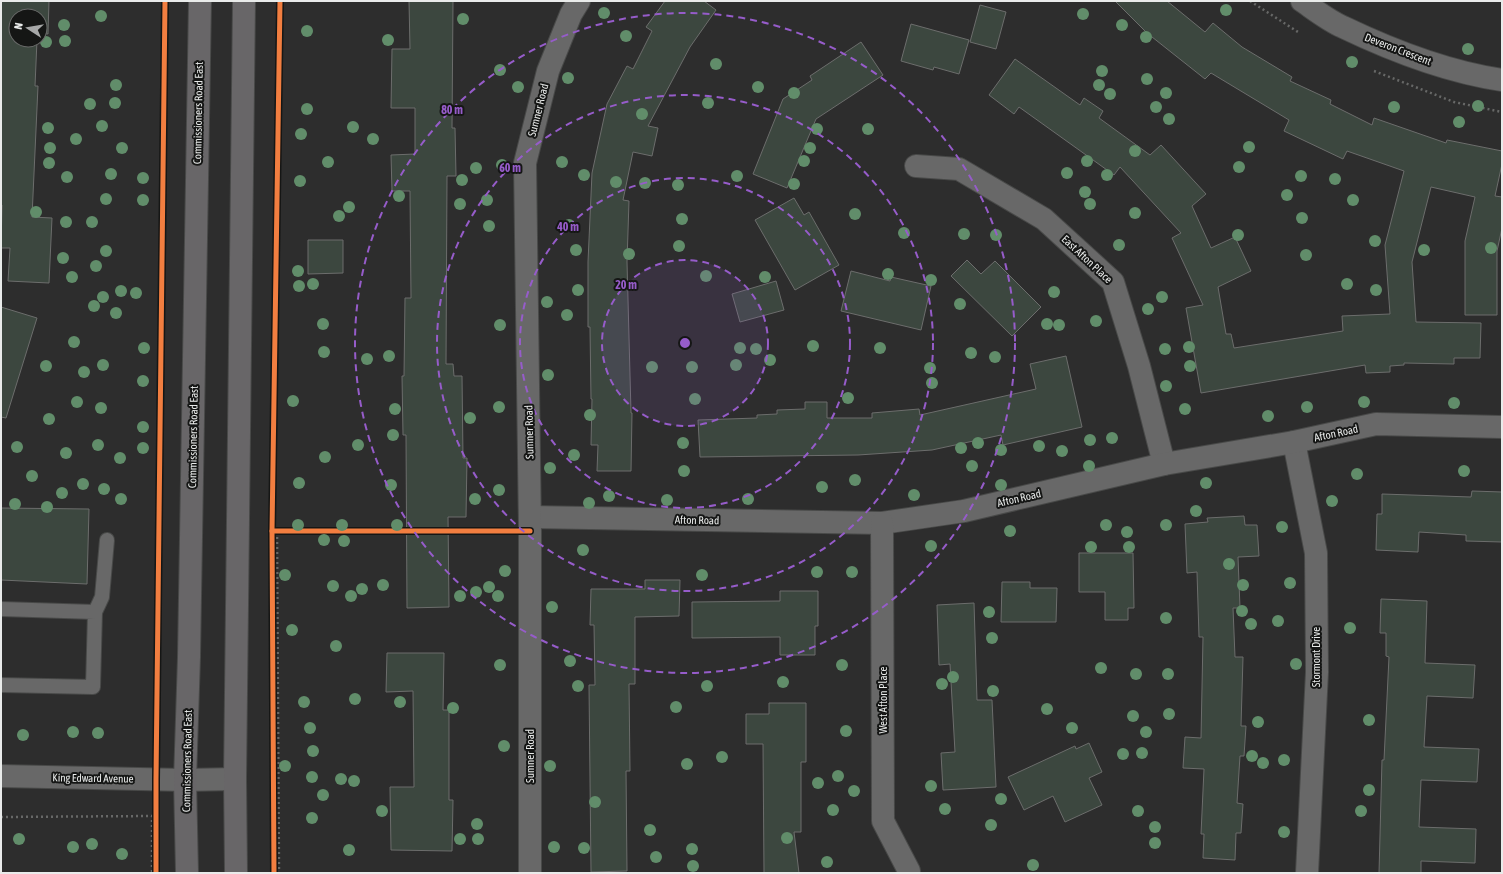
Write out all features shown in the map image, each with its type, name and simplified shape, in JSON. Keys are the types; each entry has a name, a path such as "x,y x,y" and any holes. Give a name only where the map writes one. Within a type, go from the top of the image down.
{"main road":[{"name":"Commissioners Road East","path":"187,873 185,780 190,657 200,1"},
{"path":"236,873 235,779 244,1"}],"street":[{"name":"Sumner Road","path":"530,873 530,517 525,163 548,72 571,14 579,1"},
{"name":"Deveron Crescent","path":"1302,1 1342,27 1406,55 1485,78 1502,80"},
{"name":"East Afton Place","path":"916,166 959,169 972,176 1044,219 1113,282 1139,366 1164,464"},
{"name":"Afton Road","path":"530,517 882,523 964,511 1164,464 1294,442 1376,424 1502,427"},
{"name":"Stormont Drive","path":"1294,442 1316,553 1317,672 1307,873"},
{"name":"West Afton Place","path":"882,523 883,821 909,871"},
{"name":"King Edward Avenue","path":"1,776 156,780 235,779"}],"lane":[{"path":"1,684 93,687 94,612 102,597 107,540"},
{"path":"1,609 94,612"}],"path":[{"path":"274,531 274,873"},
{"path":"274,531 279,873"},
{"path":"156,780 156,873"},
{"path":"1,817 152,816 152,873"}],"building":[{"path":"1,1 49,1 48,34 48,8 8,8 8,48 37,48 35,86 38,86 32,217 52,218 49,283 8,281 10,248 1,248"},
{"path":"409,1 453,1 452,128 455,128 456,176 447,176 446,364 453,364 454,376 462,376 463,458 467,458 466,517 448,517 449,607 407,608 406,435 403,435 402,376 404,376 405,298 411,298 410,191 392,191 391,155 415,154 415,108 391,108 392,49 410,49"},
{"path":"665,1 704,1 716,10 690,47 648,126 658,128 652,156 633,152 623,200 629,201 627,262 632,413 631,471 597,471 598,445 591,445 592,399 590,327 588,327 588,262 592,173 607,104 627,66 633,69 652,31 646,27"},
{"path":"1115,1 1167,1 1205,32 1213,23 1242,47 1292,77 1290,81 1331,100 1330,104 1372,125 1374,118 1446,143 1447,140 1502,151 1502,164 1495,196 1502,197 1502,228 1497,251 1497,315 1465,315 1465,241 1475,197 1431,187 1412,262 1416,322 1481,323 1480,358 1454,358 1454,364 1404,363 1404,365 1390,366 1390,372 1366,373 1365,365 1201,393 1186,308 1203,305 1172,238 1181,233 1120,167 1114,175 1019,107 1014,114 989,95 1015,59 1080,105 1084,98 1103,111 1099,118 1150,155 1161,145 1206,194 1192,206 1211,248 1235,237 1251,271 1218,287 1226,334 1231,334 1234,348 1343,331 1342,316 1390,314 1385,245 1404,171 1347,151 1343,159 1284,131 1289,120 1211,73 1205,79 1147,33"},
{"path":"980,5 1006,12 996,49 970,42"},
{"path":"911,24 969,40 959,74 934,67 933,70 901,61"},
{"path":"861,42 883,75 816,119 787,188 753,174 783,99 812,80 810,76"},
{"path":"794,198 804,215 809,212 839,265 795,290 755,220"},
{"path":"308,240 343,240 343,273 308,274"},
{"path":"967,260 981,274 995,261 1041,307 1012,336 951,276"},
{"path":"851,271 890,281 891,277 931,286 921,330 841,311"},
{"path":"776,281 784,310 740,322 732,294"},
{"path":"1,307 37,318 6,418 1,417"},
{"path":"1066,356 1082,427 1003,445 1001,435 932,450 858,455 700,457 698,420 757,418 757,415 777,414 777,410 805,409 805,402 827,402 827,418 872,418 872,413 919,409 920,415 1036,389 1030,364"},
{"path":"1472,491 1502,492 1502,542 1466,541 1466,535 1419,532 1418,552 1376,550 1377,514 1382,514 1382,494 1471,497"},
{"path":"1,508 89,509 87,584 1,580"},
{"path":"1244,516 1245,525 1257,525 1259,556 1238,557 1240,608 1233,608 1235,657 1243,657 1241,726 1246,726 1244,756 1240,756 1237,803 1243,804 1241,833 1236,833 1235,860 1203,858 1204,834 1201,834 1204,769 1183,768 1185,737 1201,738 1203,637 1199,637 1197,572 1187,573 1185,524 1208,522 1207,518"},
{"path":"1079,553 1133,553 1134,608 1128,608 1128,620 1105,620 1105,592 1079,592"},
{"path":"645,580 680,580 679,616 635,617 635,684 629,684 630,771 626,771 627,871 591,872 589,685 595,685 594,625 590,625 591,589 645,589"},
{"path":"1002,582 1030,582 1030,588 1057,588 1056,622 1001,622"},
{"path":"780,591 818,591 818,626 815,626 815,655 780,655 780,637 692,638 692,602 780,601"},
{"path":"1381,599 1427,601 1425,663 1475,665 1473,698 1427,696 1424,747 1479,749 1477,782 1421,780 1419,827 1476,829 1475,863 1421,861 1421,873 1379,873 1382,760 1384,760 1389,657 1386,656 1386,633 1380,633"},
{"path":"974,603 977,700 992,700 996,787 943,790 941,753 955,752 950,664 939,665 937,605"},
{"path":"387,653 444,653 443,710 449,710 449,800 453,800 452,851 391,850 390,787 414,787 413,691 386,692"},
{"path":"769,703 806,703 806,762 801,762 801,832 794,832 799,873 764,873 763,744 746,744 746,714 769,714"},
{"path":"1089,743 1102,772 1089,778 1102,805 1065,822 1053,796 1024,810 1008,777 1075,746 1076,749"}],"cycle path":[{"path":"156,873 165,1"},
{"path":"274,873 272,531 280,1"},
{"path":"272,531 530,531"}]}
